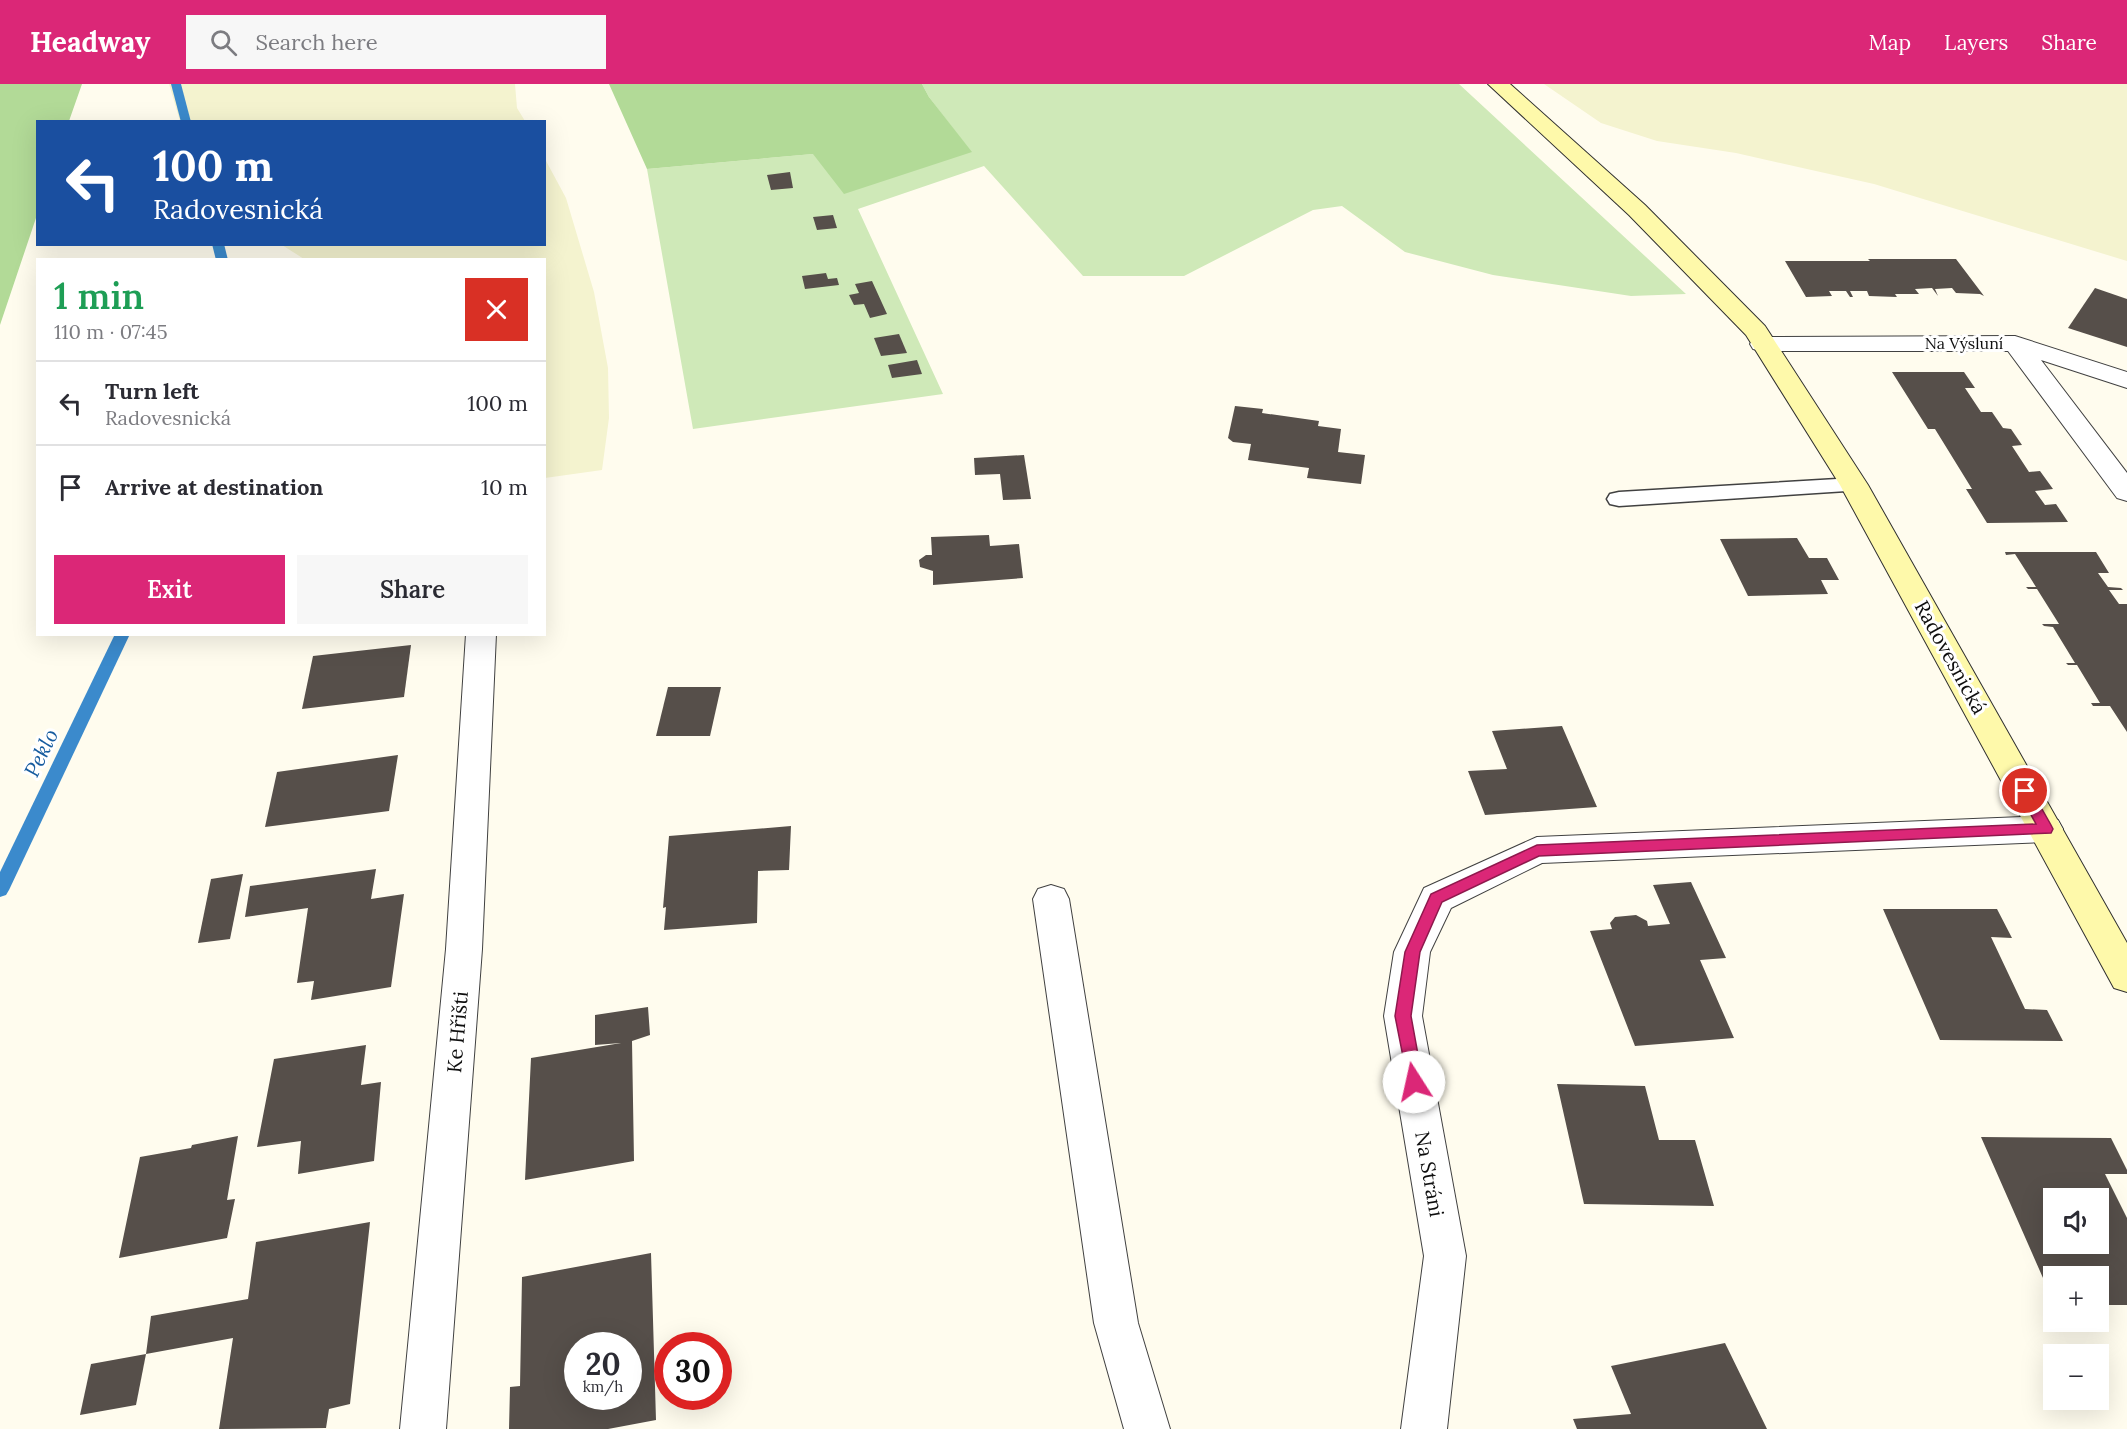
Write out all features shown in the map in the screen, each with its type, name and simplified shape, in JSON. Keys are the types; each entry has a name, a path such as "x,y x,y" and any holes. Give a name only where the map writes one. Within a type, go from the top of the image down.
{"street":[{"name":"Radovesnická","path":"1498,84 1637,210 1756,332 1854,485 2127,977"},
{"name":"Na Výsluní","path":"1762,344 2015,343 2127,492"},
{"path":"2015,343 2127,380"},
{"name":"Ke Hřišti","path":"423,1429 464,949 481,636"},
{"name":"Na Stráni","path":"1424,1429 1445,1256 1403,1016 1412,952 1437,898 1537,850 2046,829"},
{"path":"1051,899 1116,1323 1147,1429"}],"lane":[{"path":"1619,499 1854,485"}],"green space":[{"path":"0,84 82,84 69,120 36,120 36,218 0,325"},
{"path":"169,84 515,84 517,108 524,120 180,120"},
{"path":"609,84 922,84 929,97 972,152 844,194 813,154 647,169"},
{"path":"922,84 1459,84 1686,294 1631,296 1493,275 1405,252 1342,206 1313,210 1184,276 1083,276 984,166 858,209 943,394 693,429 647,169 813,154 971,152 929,97"},
{"path":"1544,84 2127,84 2127,261 1874,184 1736,153 1657,141 1601,123"},
{"path":"546,161 566,198 594,292 608,368 609,418 602,470 546,478 546,258 302,258 284,246 546,246"}],"building":[{"path":"790,172 793,188 771,190 767,175"},
{"path":"833,215 837,228 817,230 813,217"},
{"path":"1868,259 1956,259 1984,296 1956,293 1952,288 1935,289 1938,296 1932,288 1915,289 1919,294 1895,294 1897,297 1869,296 1867,291 1850,291 1853,297 1850,297 1846,291 1829,291 1832,296 1806,297 1785,261 1870,261"},
{"path":"826,273 828,279 837,278 839,285 805,289 802,276"},
{"path":"872,281 887,314 870,318 864,304 854,305 849,295 859,293 855,284"},
{"path":"2095,288 2127,299 2127,347 2068,328"},
{"path":"899,334 907,353 881,356 874,338"},
{"path":"917,360 922,374 892,378 888,365"},
{"path":"1892,372 1964,372 1975,388 1965,388 1981,412 1992,412 2003,428 2011,429 2022,445 2012,446 2029,472 2040,471 2053,489 2035,491 2045,505 2056,504 2068,522 1987,523 1966,489 1972,489 1935,429 1928,429"},
{"path":"1235,406 1263,409 1262,413 1319,421 1318,426 1341,429 1338,452 1365,455 1361,484 1307,478 1309,468 1248,460 1251,444 1233,442 1228,438"},
{"path":"1024,455 1031,499 1003,500 1000,474 975,475 974,458"},
{"path":"989,535 990,546 1019,544 1023,578 933,585 933,571 920,567 919,560 926,555 932,555 931,537"},
{"path":"1797,538 1809,558 1827,558 1839,580 1821,580 1828,594 1748,596 1720,539"},
{"path":"2005,552 2096,552 2109,573 2098,573 2108,587 2123,590 2109,590 2119,604 2127,604 2127,732 2110,706 2093,706 2091,703 2100,703 2077,665 2066,663 2075,663 2053,627 2042,624 2059,624 2037,589 2026,587 2036,587 2015,554 2006,555"},
{"path":"411,645 404,697 302,709 313,656"},
{"path":"668,687 721,687 710,736 656,736"},
{"path":"1562,726 1597,807 1485,815 1468,771 1507,769 1492,731"},
{"path":"398,755 389,811 265,827 277,772"},
{"path":"791,826 789,870 758,871 757,923 664,930 666,907 663,908 669,836"},
{"path":"376,869 371,899 404,894 391,987 311,1000 314,981 297,983 308,908 245,917 250,886"},
{"path":"243,874 230,939 198,943 211,879"},
{"path":"1691,882 1726,958 1700,960 1734,1038 1635,1046 1590,931 1612,929 1610,923 1615,917 1636,915 1647,921 1648,926 1670,924 1653,885"},
{"path":"1883,909 1997,909 2012,938 1991,937 2025,1009 2047,1010 2063,1041 1940,1040"},
{"path":"648,1007 650,1035 632,1041 634,1161 525,1180 531,1058 621,1043 595,1045 595,1015"},
{"path":"366,1045 361,1085 381,1082 374,1161 298,1174 301,1141 257,1147 274,1059"},
{"path":"1557,1084 1645,1086 1659,1140 1695,1140 1714,1206 1584,1204"},
{"path":"238,1136 227,1200 235,1199 227,1238 119,1258 140,1157 191,1148 192,1145"},
{"path":"1981,1137 2111,1138 2127,1170 2127,1174 2105,1174 2127,1218 2127,1305 2109,1305 2109,1266 2043,1266 2043,1278"},
{"path":"370,1222 350,1404 329,1409 326,1428 219,1429 233,1338 146,1354 151,1316 248,1299 256,1242"},
{"path":"651,1253 656,1420 608,1429 509,1429 510,1387 520,1386 522,1277"},
{"path":"1725,1343 1767,1429 1577,1429 1573,1419 1631,1414 1611,1366"},
{"path":"146,1354 136,1405 80,1415 91,1364"}],"waterway":[{"name":"Peklo","path":"176,84 185,120"},
{"name":"Peklo","path":"218,246 222,258"},
{"name":"Peklo","path":"0,890 122,636"}],"route":[{"path":"1414,1082 1403,1016 1412,952 1437,898 1500,867 1537,850 2046,829 2025,791"}]}
